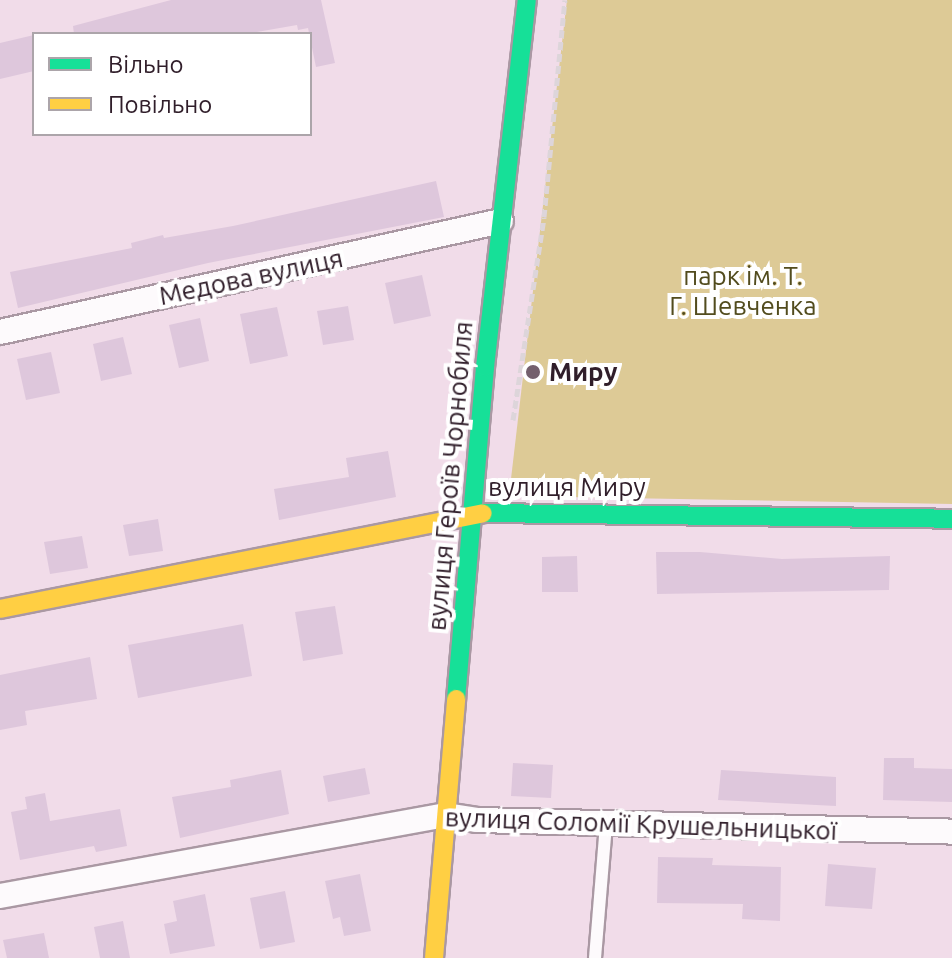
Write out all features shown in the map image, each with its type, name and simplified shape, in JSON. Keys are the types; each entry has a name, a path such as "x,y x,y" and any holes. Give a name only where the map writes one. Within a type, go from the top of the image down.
{"street":[{"name":"вулиця Героїв Чорнобиля","path":"434,958 501,221 527,0"},
{"name":"Медова вулиця","path":"0,332 501,221"},
{"name":"вулиця Миру","path":"0,609 473,513 559,511 952,519"},
{"name":"вулиця Соломії Крушельницької","path":"0,896 446,815 477,820 952,832"}],"lane":[{"path":"595,958 606,824"}],"path":[{"path":"511,435 544,217 565,0"}],"green space":[{"name":"парк ім. Т. Г. Шевченка","path":"567,0 952,0 952,504 509,496"}],"building":[{"path":"171,0 321,0 335,63 316,67 312,32 308,28 298,30 297,25 257,32 74,32 73,26"},
{"path":"32,35 32,71 0,79 0,43"},
{"path":"436,181 444,217 208,263 18,308 10,272 132,248 131,243 163,235 164,238 233,226"},
{"path":"422,275 431,316 394,324 385,283"},
{"path":"348,306 354,340 323,345 317,311"},
{"path":"277,307 288,356 250,364 240,314"},
{"path":"200,318 209,361 179,368 169,325"},
{"path":"123,337 132,374 101,381 93,344"},
{"path":"51,352 60,393 26,400 17,359"},
{"path":"388,451 396,497 279,520 274,489 349,477 346,458"},
{"path":"158,519 163,551 129,556 123,525"},
{"path":"82,536 88,568 50,574 44,542"},
{"path":"656,552 700,552 782,559 890,556 889,590 657,594"},
{"path":"577,556 578,592 542,592 542,557"},
{"path":"335,606 343,654 303,661 295,612"},
{"path":"243,624 252,676 138,698 128,645"},
{"path":"90,657 97,699 25,711 27,725 0,730 0,675"},
{"path":"884,758 914,758 914,768 952,769 952,802 883,800"},
{"path":"513,763 553,765 551,798 511,796"},
{"path":"365,768 370,794 328,802 323,776"},
{"path":"281,770 289,814 180,838 172,797 231,787 230,780"},
{"path":"721,770 836,777 836,806 718,800"},
{"path":"45,793 50,821 120,809 127,846 96,852 94,846 20,860 11,812 27,809 25,797"},
{"path":"658,857 713,858 712,865 781,867 780,921 742,919 743,904 657,903"},
{"path":"828,864 876,868 872,909 825,906"},
{"path":"360,874 371,931 344,936 340,917 333,919 325,881"},
{"path":"285,891 295,942 260,949 250,898"},
{"path":"205,894 215,946 170,954 164,924 177,921 173,901"},
{"path":"123,921 130,958 100,958 94,927"},
{"path":"44,933 49,958 7,958 3,940"}],"traffic: fast":[{"path":"456,699 485,367 527,0"},
{"path":"483,513 952,519"}],"traffic: slow":[{"path":"0,609 483,513"},
{"path":"434,958 456,699"}],"place":[{"name":"Миру","path":"533,372"}]}
